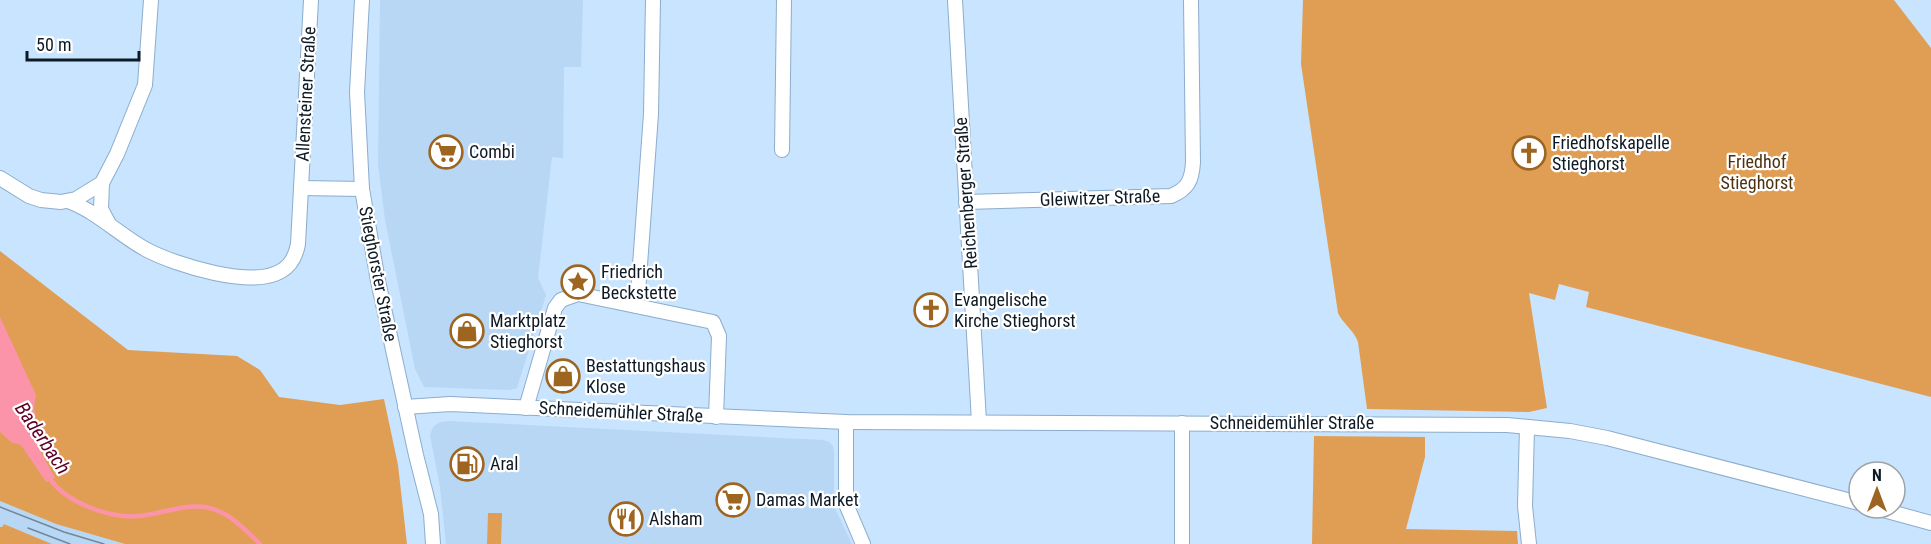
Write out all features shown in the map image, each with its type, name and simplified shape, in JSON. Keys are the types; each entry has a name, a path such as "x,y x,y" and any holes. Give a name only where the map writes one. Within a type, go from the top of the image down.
{"street":[{"path":"109,224 101,209 102,183 117,154 145,85 151,0"},
{"name":"Allensteiner Straße","path":"0,178 29,196 52,201 69,201 93,212 146,249 183,265 226,275 251,277 281,272 294,258 298,244 311,0"},
{"name":"Stieghorster Straße","path":"362,0 357,92 362,189 371,246 405,407 431,514 434,544"},
{"path":"637,306 649,137 653,0"},
{"path":"782,150 784,0"},
{"name":"Reichenberger Straße","path":"955,0 980,422"},
{"name":"Gleiwitzer Straße","path":"966,202 1171,196 1188,186 1193,168 1191,0"},
{"path":"69,201 90,192 102,183"},
{"name":"Allensteiner Straße","path":"301,188 362,189"},
{"name":"Schneidemühler Straße","path":"526,408 553,313 561,300 578,294 713,322 719,336 716,417"},
{"name":"Schneidemühler Straße","path":"405,407 450,404 846,422 1527,427 1570,431 1607,438 1847,500"},
{"path":"846,422 846,504 863,544"},
{"path":"1182,423 1182,544"},
{"path":"1527,427 1525,506 1529,544"},
{"path":"1907,516 1931,523"}],"shaded area":[{"path":"380,0 583,0 581,67 564,67 563,158 552,157 538,278 546,295 517,388 509,390 424,387 415,369 385,220 378,164"},
{"path":"0,317 36,395 34,408 38,427 31,434 55,478 46,482 21,445 11,442 0,432"},
{"path":"440,422 823,440 833,446 834,506 852,544 446,544 440,487 430,435 433,427"},
{"path":"0,501 56,524 125,544 52,544 4,524 0,527"}],"green space":[{"name":"Friedhof Stieghorst","path":"1303,0 1894,0 1931,48 1931,397 1586,307 1589,292 1559,284 1555,300 1529,293 1547,408 1529,412 1367,409 1358,342 1338,313 1301,64"},
{"path":"0,251 128,350 237,356 260,370 279,397 340,405 384,399 398,465 407,544 125,544 56,524 0,501"},
{"path":"1314,436 1425,437 1425,457 1406,529 1517,531 1518,544 1312,544"},
{"path":"488,513 502,513 501,544 487,544"},
{"path":"4,524 52,544 0,544 0,527"}],"waterway":[{"name":"Baderbach","path":"49,477 56,486 76,501 115,515 139,516 178,508 207,507 234,520 260,544"}],"tram line":[{"path":"0,507 64,532 104,544"},
{"path":"28,528 70,544"}],"place":[{"name":"Combi","path":"446,152"},
{"name":"Friedhofskapelle Stieghorst","path":"1529,153"},
{"name":"Friedrich Beckstette","path":"578,282"},
{"name":"Evangelische Kirche Stieghorst","path":"931,310"},
{"name":"Marktplatz Stieghorst","path":"467,331"},
{"name":"Bestattungshaus Klose","path":"563,376"},
{"name":"Aral","path":"467,464"},
{"name":"Damas Market","path":"733,500"},
{"name":"Alsham","path":"626,519"}]}
